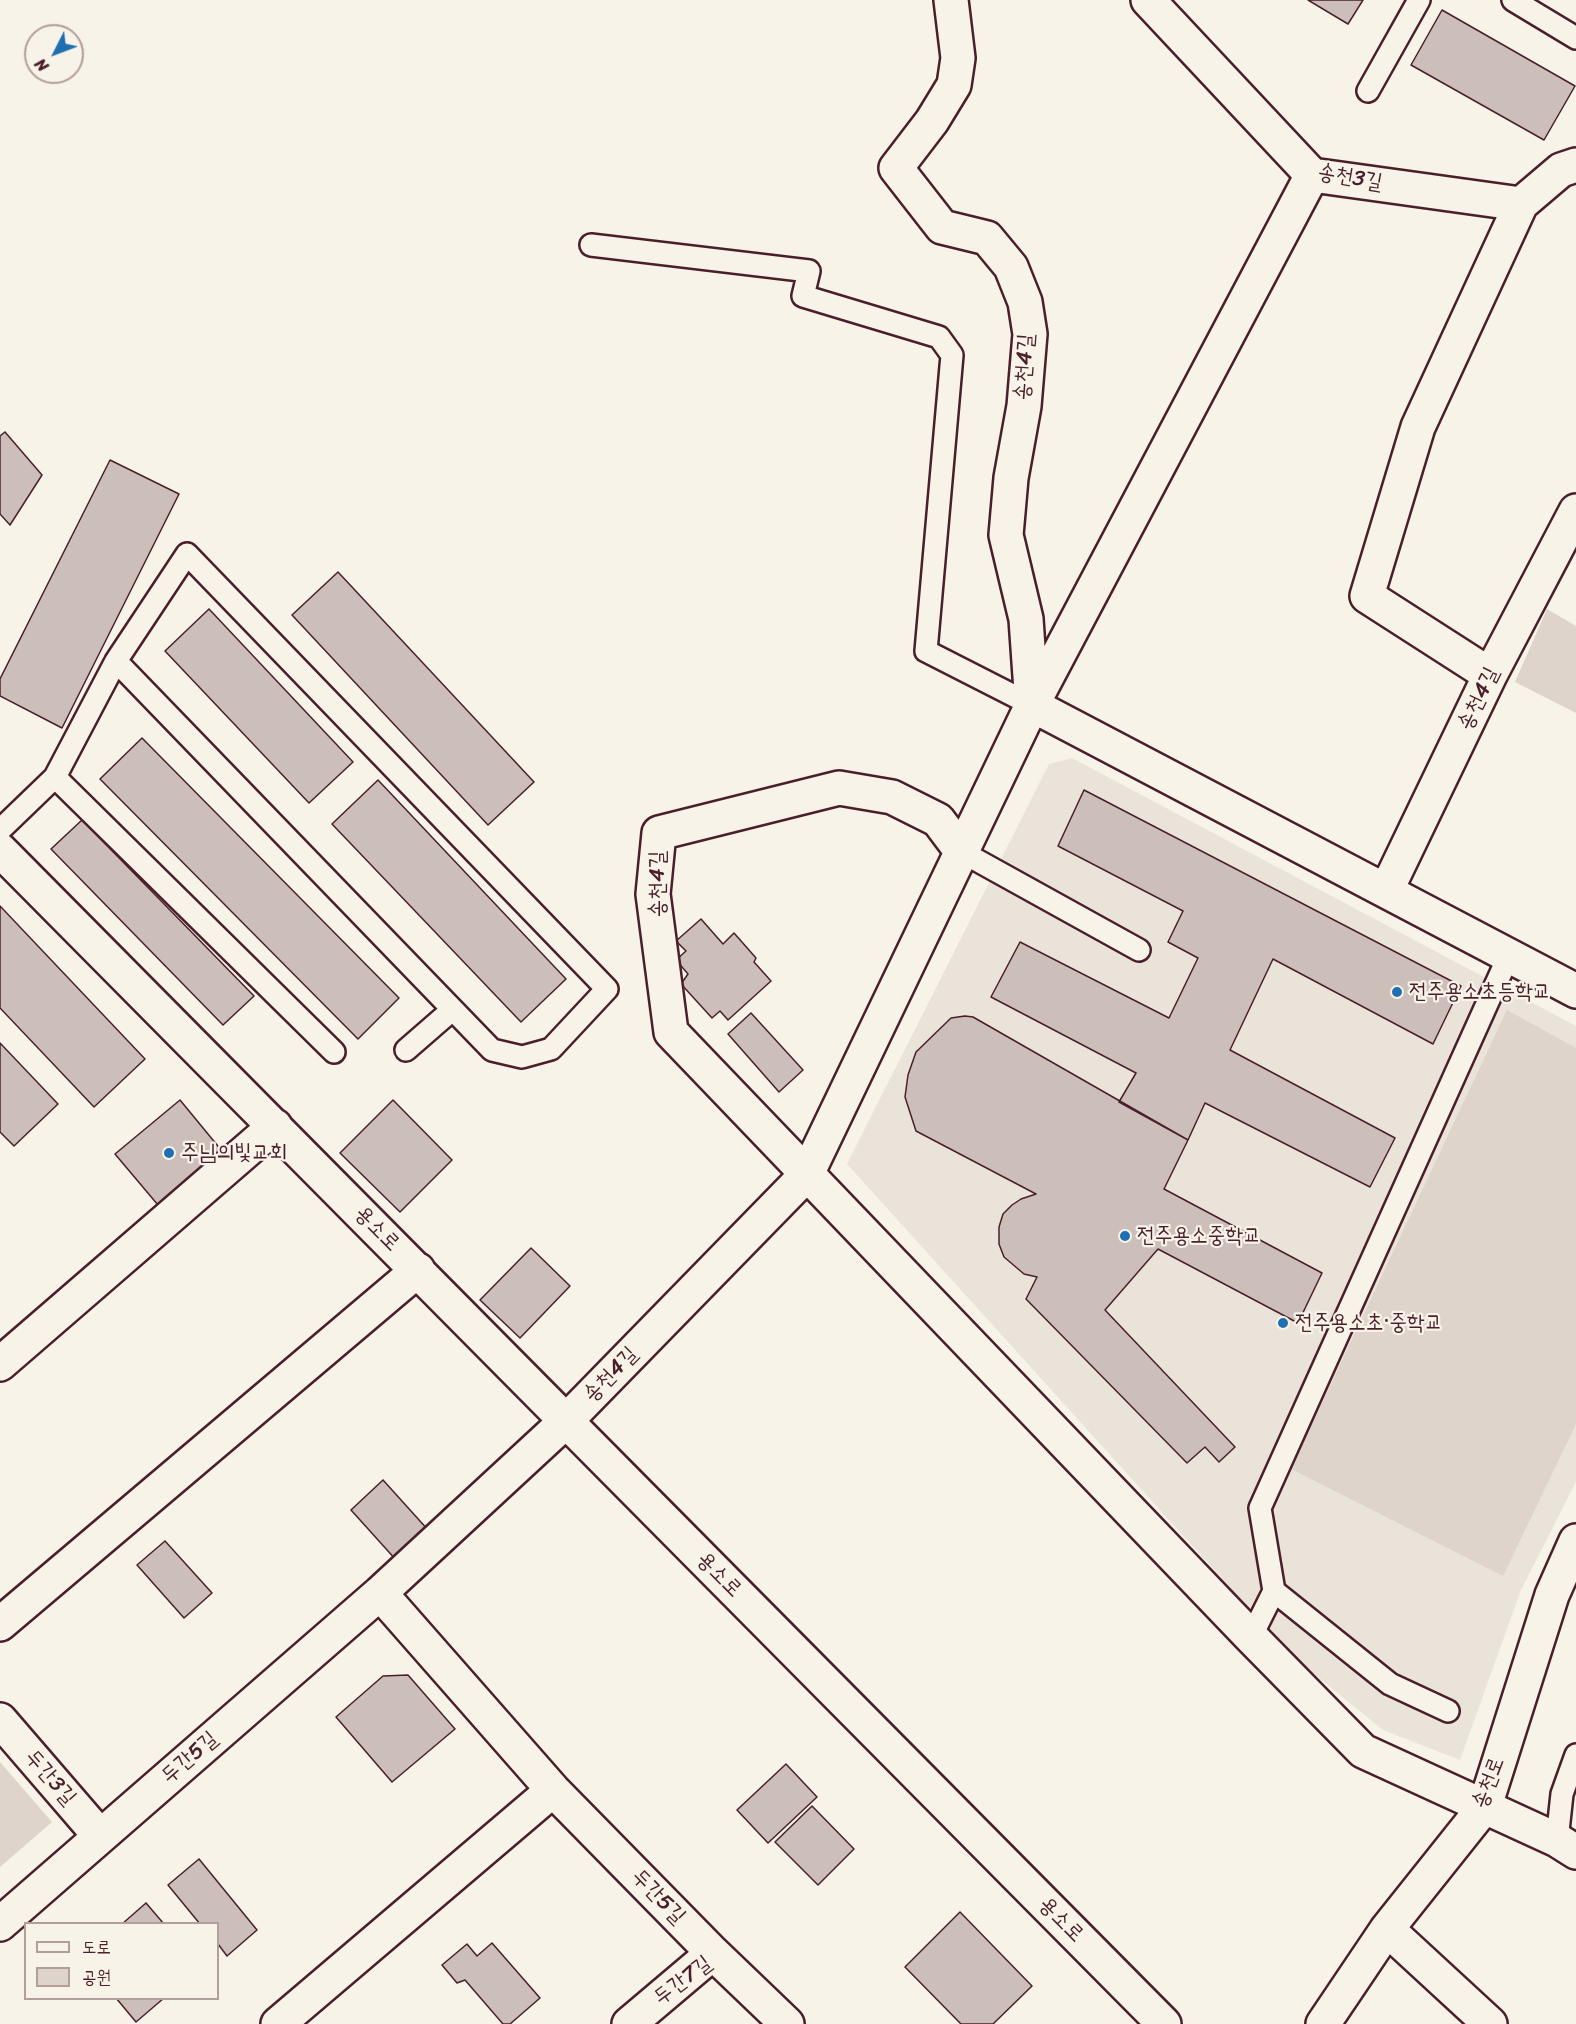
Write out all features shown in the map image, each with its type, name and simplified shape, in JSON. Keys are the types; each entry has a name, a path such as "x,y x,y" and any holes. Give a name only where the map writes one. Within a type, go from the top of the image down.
{"street":[{"name":"송천4길","path":"951,0 958,58 954,85 932,121 896,168 942,227 987,238 1011,267 1025,302 1030,334 1024,406 1011,478 1006,535 1026,619 1032,705"},
{"name":"송천3길","path":"1148,0 1312,175 1521,204"},
{"path":"1490,675 1366,596 1418,427 1521,204 1561,170 1576,165"},
{"name":"송천4길","path":"566,1421 807,1174 1032,705 1312,175"},
{"name":"송천4길","path":"1387,889 1490,675 1576,511"},
{"path":"1032,705 1387,889 1576,991"},
{"name":"송천4길","path":"807,1174 672,1032 653,894 659,833 839,788 892,797 938,820 962,852"},
{"name":"용소로","path":"0,850 1164,2024"},
{"path":"0,1364 275,1126"},
{"path":"807,1174 1363,1751 1567,1846"},
{"path":"0,1624 418,1270"},
{"name":"두간5길","path":"0,1924 380,1593 566,1421"},
{"name":"송천로","path":"1323,2024 1387,1929 1485,1806 1549,1605 1576,1541"},
{"name":"두간5길","path":"380,1593 553,1790 713,1953"},
{"name":"두간3길","path":"0,1720 100,1836"},
{"path":"278,2024 553,1790"},
{"path":"1387,1929 1490,2024"},
{"name":"두간7길","path":"629,2024 713,1953 787,2024"}],"lane":[{"path":"1368,92 1419,0"},
{"path":"1513,0 1576,38"},
{"path":"591,245 809,271 803,296 939,337 952,355 926,651 1032,705"},
{"path":"0,830 56,777 116,661 187,554 607,989 551,1049 522,1058 492,1050 116,661"},
{"path":"56,777 334,1053"},
{"path":"962,852 1139,950"},
{"path":"1251,1637 1274,1591 1260,1508 1509,955"},
{"path":"406,1050 452,1010"},
{"path":"1274,1591 1390,1684 1448,1711"},
{"path":"1567,1846 1562,1794 1576,1755"}],"shaded area":[{"name":"전주용소초·중학교","path":"1072,758 1576,1026 1576,1482 1521,1590 1460,1760 1383,1730 1292,1656 847,1164 1049,764"}],"green space":[{"path":"1547,609 1576,626 1576,713 1515,682"},
{"path":"1507,1010 1576,1048 1576,1424 1503,1576 1291,1469"},
{"path":"0,1762 52,1822 0,1867"}],"building":[{"path":"1308,0 1363,0 1348,24"},
{"path":"1442,10 1575,86 1544,140 1411,65"},
{"path":"5,432 42,475 10,525 0,514 0,436"},
{"path":"110,460 179,494 62,728 0,696 0,679"},
{"path":"338,572 534,782 488,825 292,615"},
{"path":"209,609 353,762 309,803 165,651"},
{"path":"142,738 399,998 358,1039 100,779"},
{"path":"378,780 566,979 521,1022 332,824"},
{"name":"전주용소초등학교","path":"1084,790 1461,986 1433,1044 1273,959 1230,1050 1395,1138 1370,1187 1205,1103 1188,1140 1119,1102 1136,1073 991,997 1020,942 1169,1018 1198,958 1168,942 1183,911 1058,846"},
{"path":"82,820 254,996 223,1025 51,849"},
{"path":"0,906 145,1059 94,1107 0,1008"},
{"path":"701,919 723,944 734,933 756,958 754,962 771,981 728,1020 720,1011 712,1018 681,984 688,974 676,960 686,951 676,941"},
{"path":"751,1013 803,1070 779,1092 728,1034"},
{"name":"전주용소중학교","path":"973,1017 1188,1140 1164,1189 1322,1273 1298,1323 1158,1249 1105,1310 1235,1447 1219,1462 1205,1447 1187,1463 1026,1299 1037,1277 1024,1274 1004,1257 999,1244 999,1227 1003,1214 1012,1205 1036,1194 916,1131 905,1097 908,1075 916,1052 951,1018"},
{"path":"0,1043 58,1104 14,1146 0,1132"},
{"name":"주님의빛교회","path":"180,1100 222,1151 158,1205 115,1154"},
{"path":"393,1100 452,1160 400,1212 340,1153"},
{"path":"531,1248 570,1286 520,1338 480,1300"},
{"path":"383,1480 429,1531 397,1561 351,1510"},
{"path":"165,1541 212,1593 184,1618 137,1565"},
{"path":"408,1675 455,1729 392,1782 336,1717 383,1676"},
{"path":"786,1764 817,1797 768,1843 737,1810"},
{"path":"812,1806 854,1849 818,1885 775,1842"},
{"path":"199,1859 257,1930 227,1956 219,1945 219,1922 198,1922 168,1885"},
{"path":"146,1903 162,1922 124,1922"},
{"path":"960,1912 1032,1986 993,2024 961,2024 905,1967"},
{"path":"492,1943 540,1998 510,2024 503,2024 465,1980 457,1983 442,1965 467,1944 477,1956"},
{"path":"118,2000 162,2000 136,2022"}],"place":[{"name":"전주용소초등학교","path":"1397,992"},
{"name":"주님의빛교회","path":"169,1153"},
{"name":"전주용소중학교","path":"1125,1236"},
{"name":"전주용소초·중학교","path":"1283,1323"}]}
